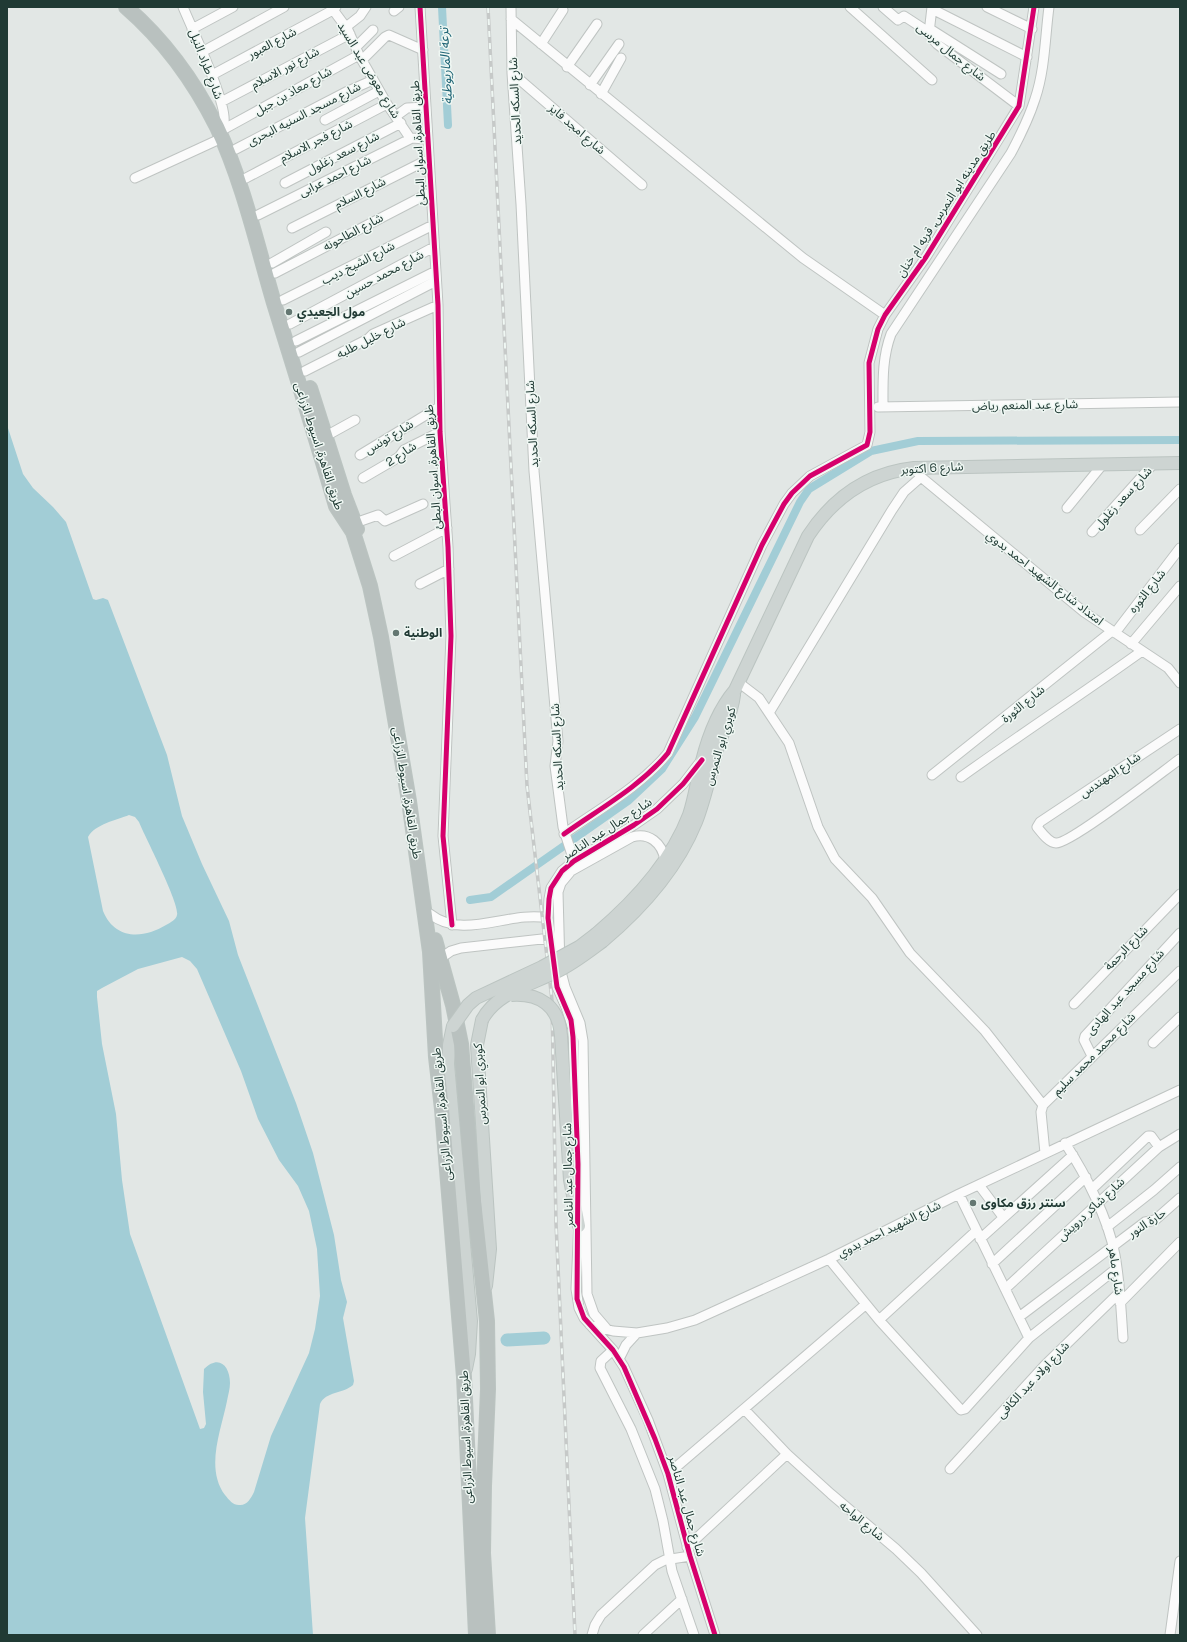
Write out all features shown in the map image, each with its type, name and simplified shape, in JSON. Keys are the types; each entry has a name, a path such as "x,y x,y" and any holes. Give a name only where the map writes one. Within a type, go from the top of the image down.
{"highway":[{"name":"طريق القاهرة, اسيوط الزراعى","path":"126,7 149,29 181,69 224,130 236,150 258,214 297,347 344,495 355,523 384,623 420,833 430,914 453,1005 461,1044 472,1192 487,1329 488,1389 483,1553 488,1635"},
{"name":"طريق القاهرة, اسيوط الزراعى","path":"140,7 157,24 189,64 207,92 224,130 242,197 336,506 353,532 362,561 381,637 407,794 430,952 436,1057 443,1117 464,1377 476,1635"}],"main road":[{"name":"شارع 6 اكتوبر","path":"736,686 800,550 817,522 839,499 866,481 897,470 917,472 1103,464 1180,464"},
{"name":"كوبري ابو النمرس","path":"464,1377 469,1354 471,1321 448,1064 449,1045 453,1026 468,1005 476,998 548,964 600,937 626,920 647,898 687,841 700,810 719,744 732,709 736,686"},
{"name":"كوبري ابو النمرس","path":"484,1295 490,1250 477,1045 482,1020 490,1008 507,995 562,969 600,937 665,860 689,815 702,760 727,700 736,686"},
{"path":"507,995 530,995 547,1004 558,1018 561,1036 570,1180 579,1226"}],"street":[{"name":"شارع طراد النيل","path":"183,7 212,75 224,113 224,130"},
{"path":"192,29 233,7"},
{"path":"202,52 284,7"},
{"name":"شارع نور الاسلام","path":"220,102 348,30 366,7"},
{"name":"طريق القاهرة, اسوان البطئ","path":"420,7 438,305 440,432 449,569 450,665 443,828 452,925"},
{"name":"شارع السكه الحديد","path":"511,7 512,73 521,204 534,472 558,738 555,766 565,837 572,857"},
{"path":"850,7 932,80"},
{"name":"شارع جمال مرسى","path":"884,7 898,20 904,16 929,31 937,44 1018,106"},
{"path":"987,7 1032,29"},
{"name":"طريق مدينه ابو النمرس, قريه ام خنان","path":"565,837 640,781 657,766 668,753 762,545 784,504 792,493 810,476 867,445 870,438 869,363 878,328 885,315 926,257 1018,106 1032,29 1034,7"},
{"path":"883,407 885,351 890,334 1011,153 1025,126 1036,98 1043,66 1048,7"},
{"name":"شارع معوض عبد السيد","path":"333,8 348,30 379,91 412,138"},
{"name":"شارع العبور","path":"212,75 333,8"},
{"path":"1002,74 929,31 932,8 1027,57"},
{"path":"541,44 563,10"},
{"path":"511,19 567,67 803,258 885,315"},
{"path":"567,67 597,24"},
{"path":"359,54 373,30"},
{"path":"359,54 389,35 423,50"},
{"path":"590,85 619,44"},
{"name":"شارع معاذ بن جبل","path":"135,178 359,54"},
{"path":"601,94 621,58"},
{"name":"شارع امجد فايز","path":"512,73 642,185"},
{"name":"شارع مسجد السنيه البحرى","path":"236,150 348,91 373,80"},
{"path":"325,120 379,91"},
{"name":"شارع فجر الاسلام","path":"246,178 387,104"},
{"name":"شارع سعد زغلول","path":"285,183 398,119 408,108 426,107"},
{"path":"412,138 428,139"},
{"name":"شارع احمد عرابى","path":"258,214 412,138"},
{"name":"شارع السلام","path":"292,228 429,159"},
{"name":"شارع الطاحونه","path":"274,268 431,192"},
{"name":"شارع الشيخ ديب","path":"283,300 433,225"},
{"path":"274,268 326,232"},
{"name":"شارع محمد حسين","path":"290,324 434,247"},
{"path":"297,347 436,271"},
{"path":"297,347 436,281"},
{"name":"شارع خليل طلبه","path":"305,371 368,340 373,334 438,305"},
{"name":"شارع عبد المنعم رياض","path":"870,407 1180,402"},
{"name":"شارع تونس","path":"360,455 439,407"},
{"path":"326,436 355,420"},
{"name":"شارع 2","path":"363,478 399,457 404,450 440,432"},
{"name":"شارع سعد زغلول","path":"1092,532 1154,463"},
{"path":"1068,508 1103,464"},
{"path":"769,713 892,510 917,472"},
{"name":"امتداد شارع الشهيد احمد بدوي","path":"917,472 1041,578 1084,612 1168,668 1180,683"},
{"path":"1140,530 1180,489"},
{"path":"355,523 378,514 385,521 423,504"},
{"path":"394,556 447,528"},
{"name":"شارع الثوره","path":"1114,632 1180,548"},
{"path":"420,584 449,569"},
{"path":"1131,644 1180,586"},
{"name":"شارع الثورة","path":"932,775 1114,632"},
{"path":"961,777 1021,733 1142,651"},
{"path":"736,686 759,698 789,743 818,827 835,859 872,898 910,953 985,1032 1043,1105"},
{"name":"شارع المهندس","path":"1180,729 1040,822 1037,828 1050,841 1054,843 1062,842 1102,817 1180,758"},
{"name":"شارع جمال عبد الناصر","path":"702,760 683,784 657,809 634,825 572,857 552,888 549,899 548,918 557,987 566,1007 573,1029 579,1226 577,1299 584,1318 618,1359 648,1420 668,1474 689,1551 715,1635"},
{"name":"شارع جمال عبد الناصر","path":"607,1329 594,1314 587,1294 583,1041 580,1023 565,987 560,968 557,897 561,883 571,871 632,837 643,836 652,839 660,846 665,860"},
{"name":"شارع الرحمة","path":"1074,1004 1180,894"},
{"path":"430,914 440,922 452,925 529,917 548,918"},
{"name":"شارع مسجد عبد الهادى","path":"1092,1056 1084,1040 1085,1036 1180,933"},
{"path":"441,958 455,949 529,942 551,938"},
{"name":"شارع محمد محمد سليم","path":"1045,1153 1041,1112 1043,1105 1180,971"},
{"path":"1153,1043 1180,1017"},
{"name":"شارع الشهيد احمد بدوي","path":"590,1324 607,1329 637,1333 667,1328 695,1320 829,1259 959,1194 1180,1090"},
{"name":"شارع شاكر درويش","path":"1005,1289 1159,1146 1180,1134"},
{"path":"1092,1188 1148,1136 1152,1136 1159,1146"},
{"name":"شارع ماهر","path":"1065,1143 1092,1188 1113,1246 1117,1268 1123,1338"},
{"path":"879,1320 978,1235 1003,1217 1072,1155"},
{"path":"1107,1227 1154,1190 1180,1167"},
{"path":"992,1264 1086,1177"},
{"path":"979,1185 1003,1217"},
{"path":"959,1194 1029,1338"},
{"name":"حارة النور","path":"1019,1317 1145,1222 1155,1220 1180,1198"},
{"path":"1120,1303 1180,1242"},
{"path":"829,1259 865,1305 961,1410 965,1409 1029,1338 1117,1268"},
{"name":"شارع اولاد عبد الكافى","path":"950,1469 1045,1365 1119,1293"},
{"path":"668,1474 745,1410 865,1305"},
{"path":"618,1359 626,1345 637,1333"},
{"path":"612,1350 601,1361 599,1366 632,1429 655,1490 663,1521 670,1560 694,1635"},
{"name":"شارع الواحه","path":"745,1410 787,1454 831,1494 896,1549 921,1573 977,1635"},
{"path":"632,1429 648,1420"},
{"path":"592,1635 598,1620 609,1606 655,1566 689,1551 787,1454"},
{"path":"1170,1635 1180,1561"},
{"path":"642,1635 682,1599"}],"water":[{"path":"7,425 23,474 33,488 66,522 93,599 96,600 103,598 108,600 167,755 182,816 202,864 229,921 238,955 296,1103 313,1153 334,1235 341,1280 347,1302 343,1318 354,1381 353,1385 349,1388 326,1397 320,1404 305,1518 313,1635 7,1635","holes":["129,815 135,817 139,822 168,885 176,908 177,915 173,921 148,933 130,934 122,932 108,921 103,911 88,837 101,826","182,957 190,961 197,969 241,1071 258,1119 279,1160 298,1186 309,1211 317,1249 320,1296 315,1329 309,1353 271,1436 252,1497 242,1505 237,1505 231,1502 225,1495 219,1484 216,1473 216,1449 230,1388 226,1367 219,1362 214,1362 204,1369 203,1392 206,1424 204,1428 200,1429 130,1234 122,1180 116,1114 102,1044 97,991 138,969"]}],"waterway":[{"name":"ترعة الماريوطية","path":"442,7 448,125"},
{"path":"470,900 491,897 628,801 662,769 695,717 800,502 809,489 871,451 918,441 1180,440"},
{"path":"507,1340 544,1338"}],"railway":[{"path":"488,7 527,786 552,1000 556,1223 575,1635"}],"cycle path":[{"path":"420,7 438,305 440,432 448,547 451,636 443,836 452,925"},
{"path":"564,834 632,787 668,753 762,545 784,504 792,493 810,476 867,445 870,432 869,363 878,329 885,315 926,257 1019,106 1034,7"},
{"path":"702,760 683,784 657,809 634,825 574,861 562,871 551,888 548,918 557,987 571,1020 573,1037 578,1164 577,1299 584,1318 613,1350 624,1367 655,1439 668,1474 690,1556 715,1635"}],"place":[{"name":"مول الجعيدي","path":"289,312"},
{"name":"الوطنية","path":"396,633"},
{"name":"سنتر رزق مكاوى","path":"973,1203"}]}
